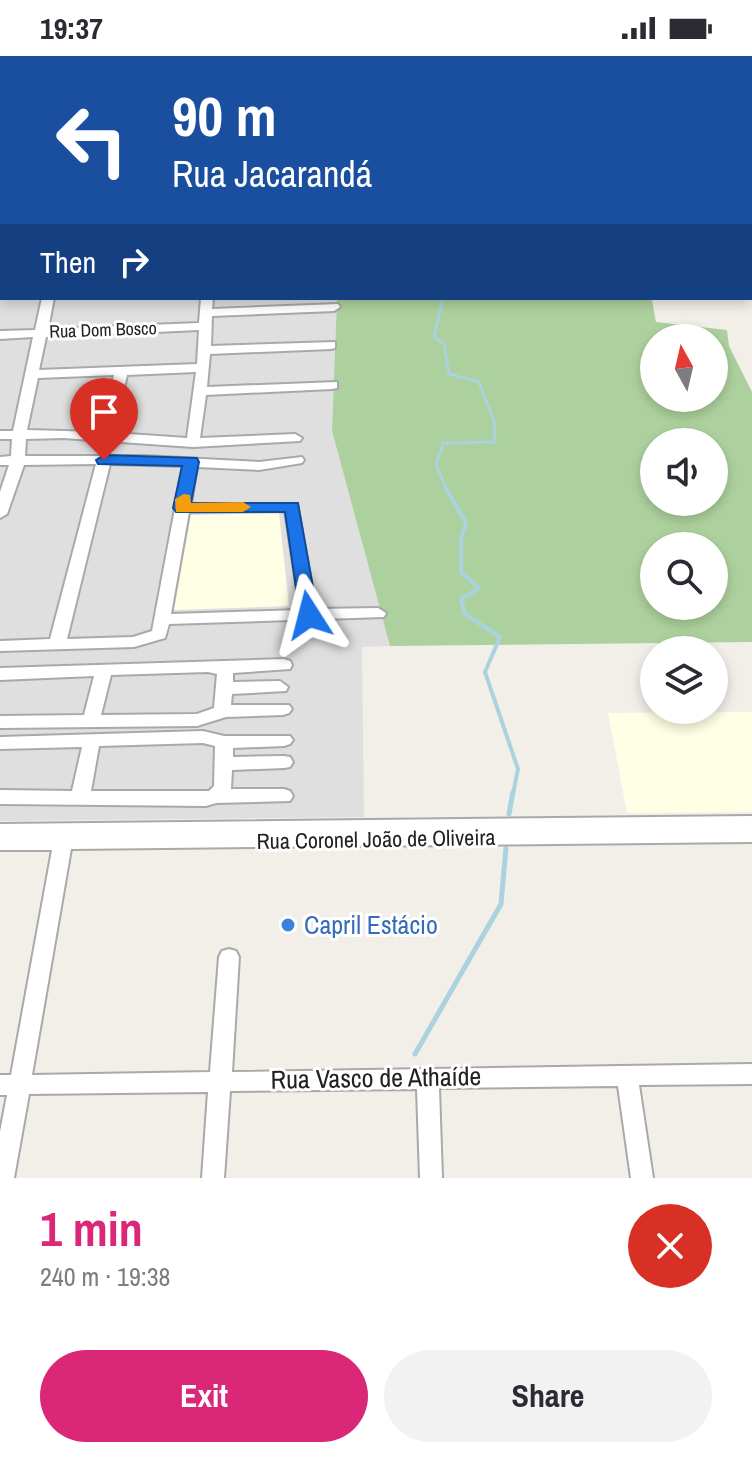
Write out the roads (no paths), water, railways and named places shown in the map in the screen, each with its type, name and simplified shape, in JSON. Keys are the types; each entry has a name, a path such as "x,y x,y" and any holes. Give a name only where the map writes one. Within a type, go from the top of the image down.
{"street":[{"path":"0,514 18,460 19,434 48,300"},
{"path":"193,443 205,350 207,300"},
{"name":"Rua Dom Bosco","path":"0,335 334,307"},
{"path":"205,350 331,345"},
{"path":"32,374 203,368"},
{"path":"106,438 122,370"},
{"path":"201,391 332,385"},
{"path":"0,435 193,443 295,438"},
{"path":"57,645 104,460"},
{"path":"0,461 104,460 238,465 297,460"},
{"path":"0,646 134,642 159,634 191,462"},
{"path":"182,508 292,507 309,615"},
{"path":"163,619 378,613"},
{"path":"0,674 284,665"},
{"path":"222,668 222,711"},
{"path":"80,798 104,670"},
{"path":"224,688 280,687"},
{"path":"0,743 197,720 222,711 283,709"},
{"path":"0,722 203,737 224,742 284,740"},
{"path":"215,796 223,788 224,742"},
{"path":"223,764 284,762"},
{"path":"0,797 206,799 215,796 284,796"},
{"name":"Rua Coronel João de Oliveira","path":"0,831 752,823"},
{"name":"Rua Coronel João de Oliveira","path":"0,843 752,835"},
{"path":"3,1178 9,1085 63,843"},
{"path":"213,1178 229,957"},
{"name":"Rua Vasco de Athaíde","path":"9,1085 752,1074"},
{"path":"627,1076 642,1178"},
{"path":"428,1077 431,1178"}],"waterway":[{"path":"443,300 434,337 444,344 449,374 479,382 494,421 495,442 443,443 436,465 447,489"},
{"path":"447,489 466,523 461,539 461,572 479,588 461,599 465,614 500,637 485,672 518,769 513,794"},
{"path":"509,814 513,792"},
{"path":"415,1054 501,904 506,848"}],"place":[{"name":"Capril Estácio","path":"288,925"}]}
